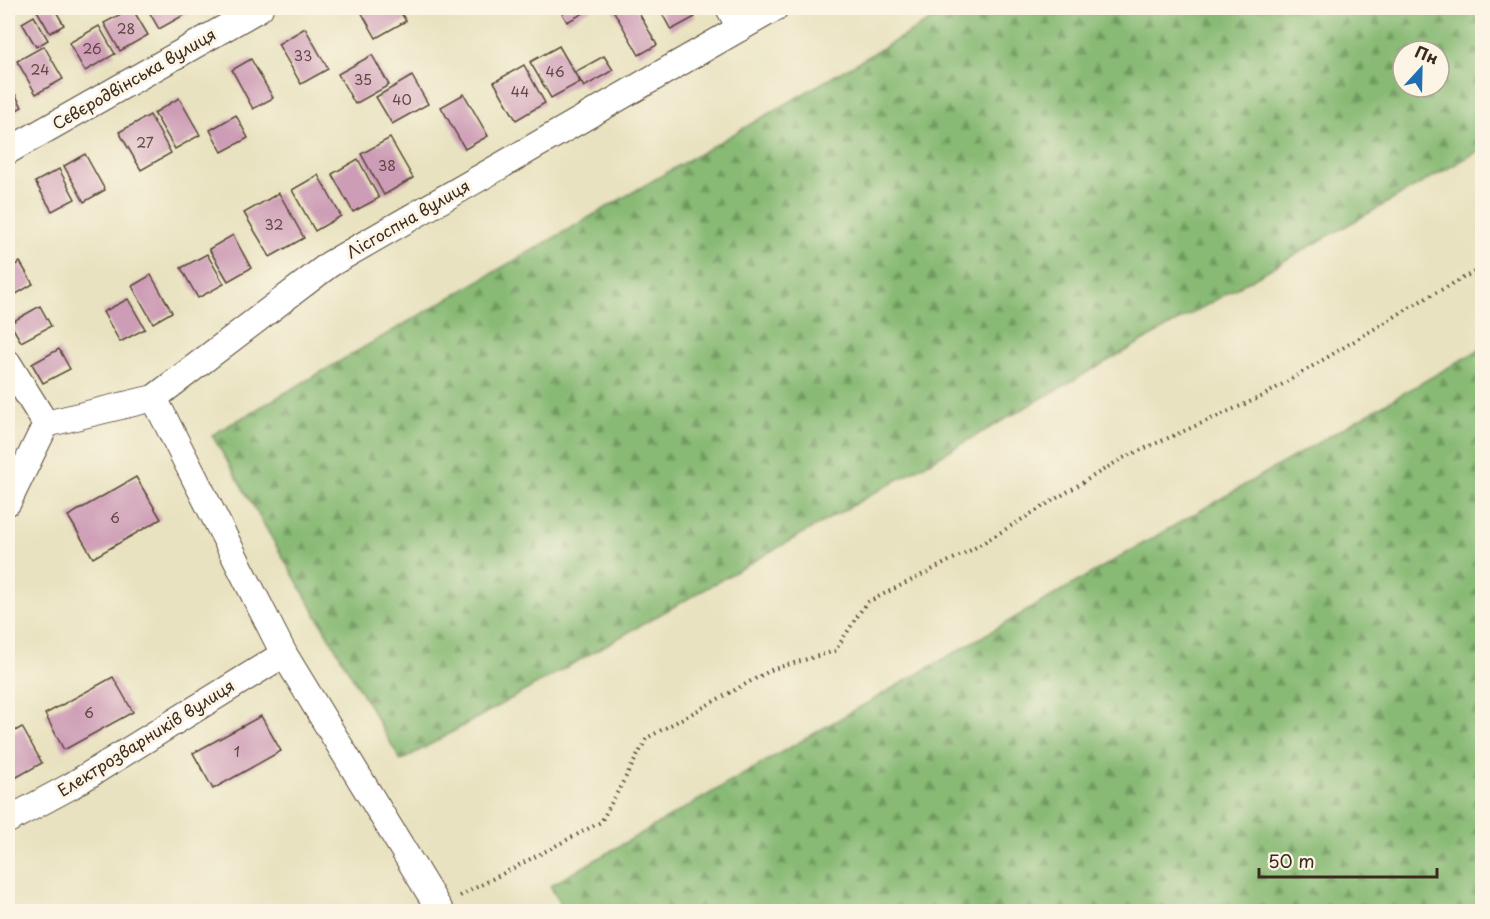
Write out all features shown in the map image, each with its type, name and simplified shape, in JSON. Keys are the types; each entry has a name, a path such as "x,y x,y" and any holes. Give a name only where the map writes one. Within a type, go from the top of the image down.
{"street":[{"name":"Сєвєродвінська вулиця","path":"8,151 260,8"},
{"name":"Лісгоспна вулиця","path":"46,424 154,398 330,264 734,18 775,8"},
{"path":"8,363 46,424 8,502"},
{"path":"154,398 284,654 439,909"},
{"name":"Електрозварників вулиця","path":"8,820 71,786 284,654"}],"path":[{"path":"439,909 455,898 602,822 648,738 773,669 835,651 866,603 973,549 1123,458 1263,396 1424,299 1482,268"}],"green space":[{"path":"952,8 1482,8 1482,149 401,761 212,435"},
{"path":"1482,348 1482,911 565,911 550,886"}],"building":[{"path":"54,8 64,25 50,33 36,9"},
{"path":"132,8 148,35 120,51 104,23"},
{"path":"147,8 192,8 193,10 159,29"},
{"path":"359,8 398,8 406,21 376,38"},
{"path":"559,8 593,8 567,22"},
{"path":"612,8 636,8 657,45 639,55"},
{"path":"659,8 689,8 695,17 671,30"},
{"path":"34,16 48,40 36,47 22,23"},
{"path":"99,26 115,54 85,71 69,43"},
{"path":"305,28 328,69 301,84 278,44"},
{"path":"44,46 63,79 36,94 17,61"},
{"path":"559,46 580,82 551,98 530,62"},
{"path":"372,55 389,85 355,104 338,74"},
{"path":"604,56 613,70 584,87 575,72"},
{"path":"251,59 273,98 253,109 232,70"},
{"path":"524,65 545,103 516,120 494,82"},
{"path":"412,76 428,104 392,124 376,97"},
{"path":"8,81 22,107 8,115"},
{"path":"464,94 488,136 465,149 441,107"},
{"path":"179,98 200,135 175,149 154,113"},
{"path":"150,115 171,153 141,170 119,132"},
{"path":"236,115 248,138 222,152 210,130"},
{"path":"390,138 413,178 384,195 361,154"},
{"path":"85,154 105,190 84,202 64,166"},
{"path":"358,159 379,198 353,212 332,174"},
{"path":"59,169 75,199 52,211 35,182"},
{"path":"318,175 341,216 315,231 292,190"},
{"path":"279,193 304,238 270,257 244,213"},
{"path":"233,235 251,268 228,281 209,249"},
{"path":"207,254 224,284 198,298 181,268"},
{"path":"20,262 33,284 8,299 8,269"},
{"path":"151,275 172,312 153,323 132,286"},
{"path":"128,299 145,329 120,342 103,312"},
{"path":"40,306 51,326 21,342 10,323"},
{"path":"59,349 70,369 43,383 32,364"},
{"path":"136,477 161,519 93,558 68,516"},
{"path":"113,677 133,712 64,750 45,714"},
{"path":"261,716 281,751 213,789 193,753"},
{"path":"22,727 42,763 8,782 8,735"}]}
